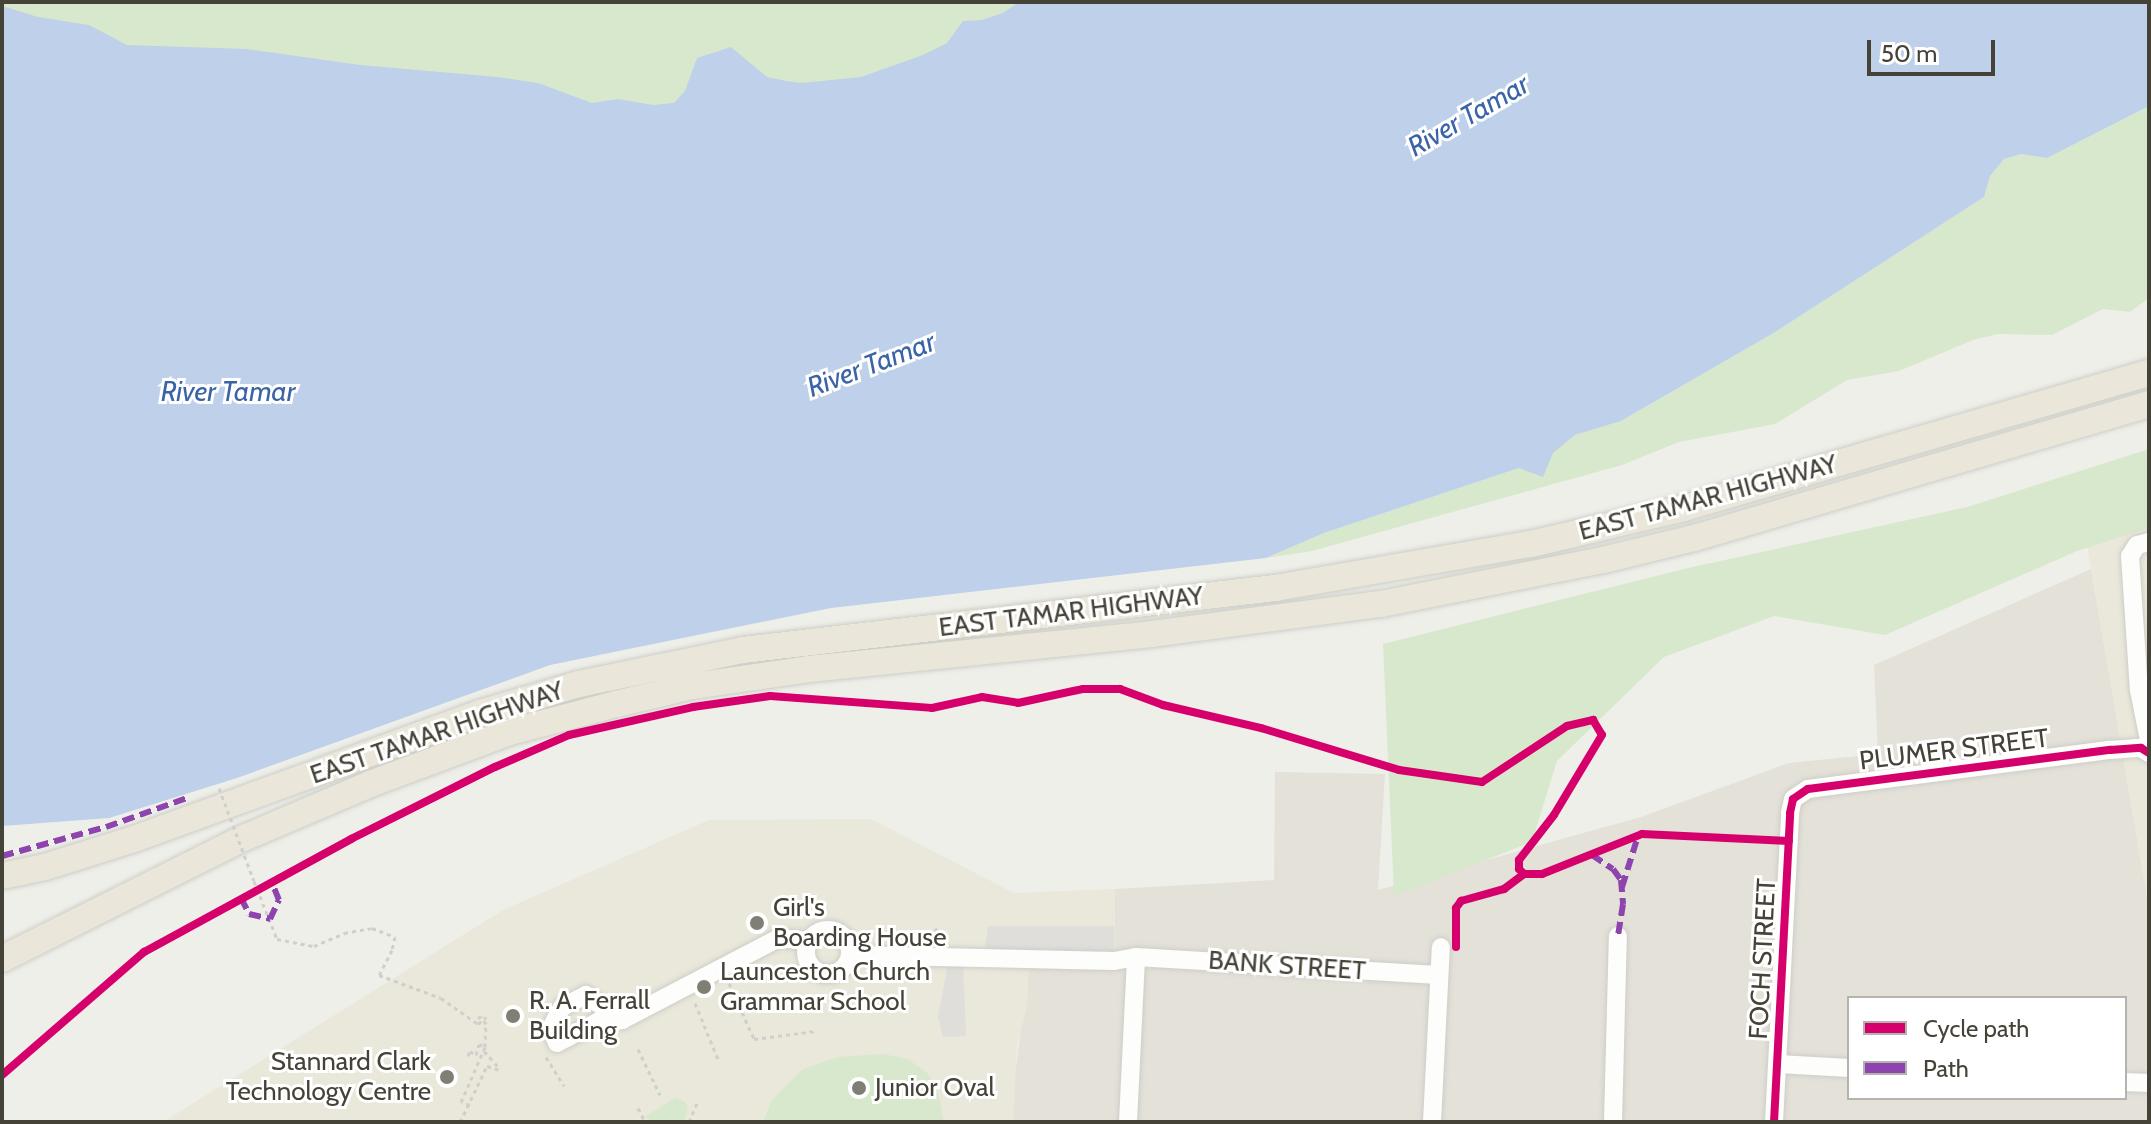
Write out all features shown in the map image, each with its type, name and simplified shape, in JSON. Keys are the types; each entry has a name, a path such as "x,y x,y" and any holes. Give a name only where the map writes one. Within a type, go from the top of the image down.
{"highway":[{"name":"EAST TAMAR HIGHWAY","path":"2,876 45,867 244,800 480,713 579,684 743,650 1275,588 1531,544 1684,508 2149,373"},
{"name":"EAST TAMAR HIGHWAY","path":"2,959 246,837 370,784 510,732 693,686 909,658 1267,620 1381,604 1603,560 1783,513 2149,404"},
{"path":"2,889 45,867"}],"street":[{"path":"2149,542 2137,545 2130,556 2139,690 2149,740"},
{"name":"PLUMER STREET","path":"1793,799 1808,789 2123,748 2141,748 2149,753"},
{"name":"FOCH STREET","path":"1774,1122 1793,799"},
{"path":"622,1020 779,938 809,941 825,930 839,932 848,942 850,955 844,968 825,974 809,961 809,941"},
{"path":"1613,1122 1618,936"},
{"path":"1432,1122 1441,947"},
{"name":"BANK STREET","path":"850,955 1114,961 1136,957 1438,975"},
{"path":"1128,1122 1136,957"},
{"path":"1778,1064 1847,1068"},
{"path":"2127,1082 2149,1083"}],"path":[{"path":"219,788 277,939 314,946 344,933 372,928 395,937 379,975 441,998 475,1020 481,1016 486,1020 484,1049 461,1102 470,1105"},
{"path":"250,894 272,883"},
{"path":"723,969 754,1039 816,1031"},
{"path":"687,986 718,1059"},
{"path":"460,1122 487,1066 502,1071 479,1044 476,1055 470,1051 468,1056"},
{"path":"638,1049 660,1095"},
{"path":"542,1052 564,1086"},
{"path":"689,1122 697,1103"},
{"path":"638,1108 645,1122"}],"shaded area":[{"path":"2149,496 2149,908 2081,510"},
{"path":"2091,569 2149,908 2149,1122 1009,1122 1029,967 1114,968 1115,889 1274,880 1275,772 1385,774 1378,890 1641,817 1789,763 1878,754 1874,665"},
{"name":"Launceston Church Grammar School","path":"871,819 1014,893 1115,889 1114,968 1029,968 1027,1007 1017,1046 1013,1122 163,1122 503,910 709,820"},
{"path":"988,926 1114,926 1114,961 984,956"},
{"path":"948,963 963,963 966,1036 943,1037 938,1017"}],"green space":[{"path":"2,2 1132,2 926,132 2,221"},
{"path":"2149,106 2149,298 2130,312 2103,309 2052,335 1998,334 1973,340 1899,371 1847,380 1775,424 1679,442 1622,465 1312,551 1266,558 1324,533 1519,468 1543,476 1552,453 1575,435 1621,421 1777,331 1984,197 1990,176 2004,159 2021,154 2047,158"},
{"path":"2149,449 2149,528 2077,551 1885,635 1774,616 1664,657 1557,761 1532,842 1394,896 1383,644 1688,568 1967,507"},
{"name":"Junior Oval","path":"883,1054 908,1059 928,1074 938,1092 944,1122 763,1122 772,1100 803,1069 838,1057"},
{"path":"675,1098 688,1106 684,1122 650,1122 646,1116"}],"water":[{"name":"River Tamar","path":"1019,2 2149,2 2149,106 2047,158 2021,154 2004,159 1990,176 1984,197 1777,331 1621,421 1575,435 1553,453 1543,477 1519,468 1324,533 1266,558 831,608 550,665 237,778 109,818 2,826 2,6 38,17 89,25 127,45 246,49 360,65 498,77 538,83 592,103 618,99 653,105 674,103 685,91 697,58 731,47 767,77 802,83 861,77 947,43 963,21 982,20 1003,13"}],"marked path":[{"path":"2,856 106,827 187,798"},
{"path":"1622,887 1638,836"},
{"path":"1592,855 1613,869 1621,880 1623,904 1618,936"},
{"path":"241,898 249,914 270,919 279,900 272,883"}],"cycle path":[{"path":"2,1075 144,952 351,839 495,767 569,735 693,707 770,696 932,708 982,697 1018,703 1083,689 1120,689 1163,705 1261,728 1399,770 1482,782 1567,726 1593,720 1602,735 1554,815 1519,860 1519,869 1524,874"},
{"path":"1774,1122 1793,799 1808,789 2110,750 2141,748 2149,753"},
{"path":"1456,947 1456,908 1461,901 1504,889 1524,874 1542,874 1642,834 1789,841"}],"place":[{"name":"Girl's Boarding House","path":"757,923"},
{"name":"Launceston Church Grammar School","path":"704,987"},
{"name":"R. A. Ferrall Building","path":"513,1016"},
{"name":"Stannard Clark Technology Centre","path":"447,1077"},
{"name":"Junior Oval","path":"859,1088"}]}
